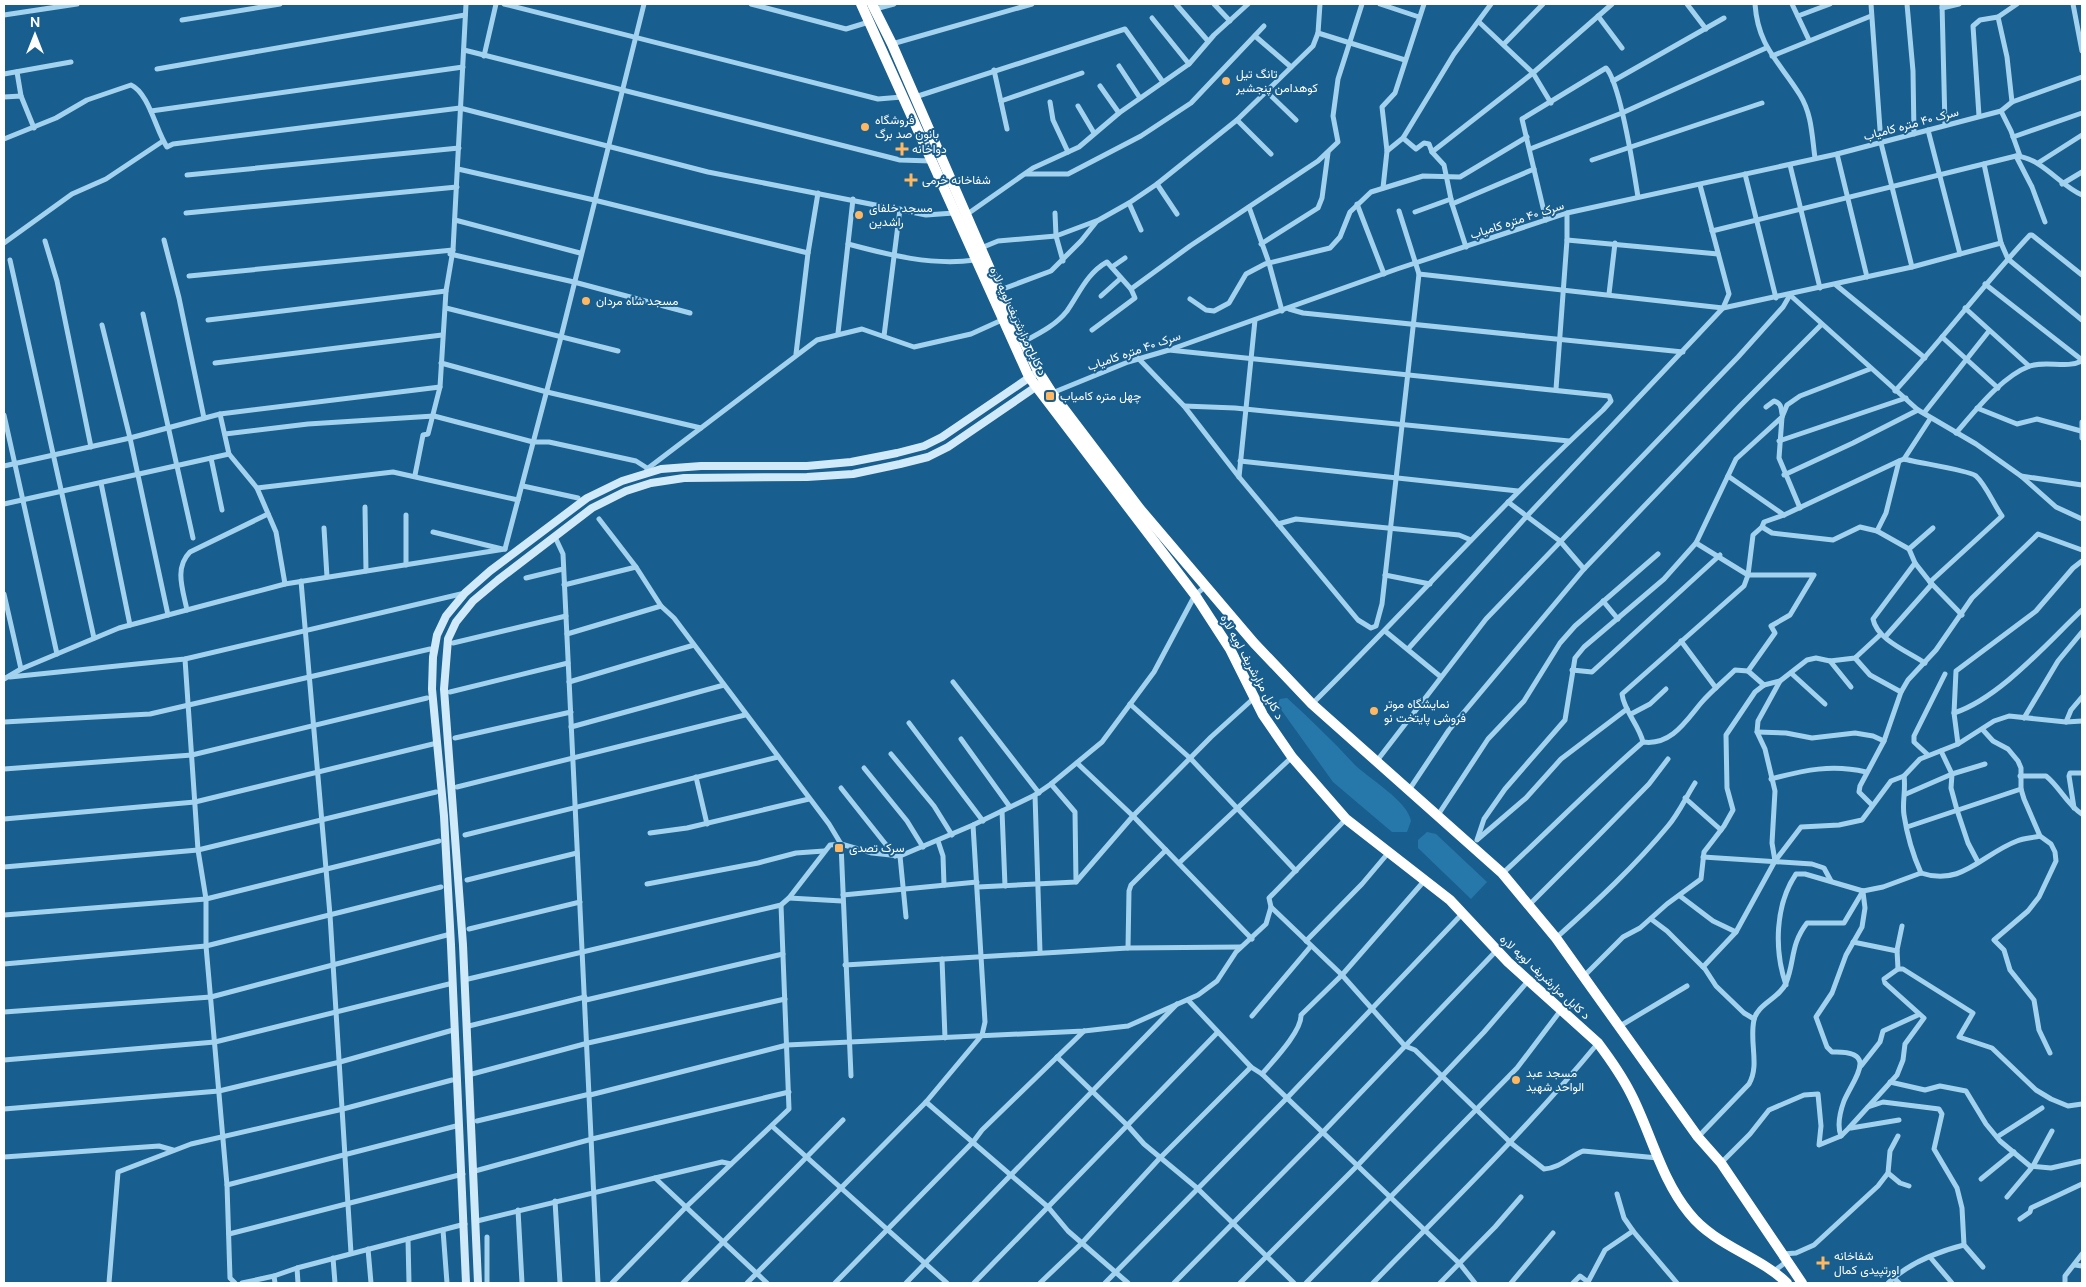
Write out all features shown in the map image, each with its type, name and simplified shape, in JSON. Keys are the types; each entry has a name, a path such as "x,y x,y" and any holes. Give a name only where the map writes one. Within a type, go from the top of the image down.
{"highway":[{"name":"د کابل مزارشریف لویه لاره","path":"861,4 1029,378 1195,594 1230,649 1263,715 1292,757 1346,819 1425,880 1463,913 1528,981 1598,1043 1610,1058 1631,1093 1658,1158 1674,1191 1688,1212 1704,1230 1774,1271 1786,1283"},
{"name":"د کابل مزارشریف لویه لاره","path":"873,7 892,44 999,290 1038,371 1052,393 1123,487 1205,587 1312,704 1409,791 1475,843 1502,873 1556,938 1584,976 1698,1137 1721,1164 1783,1258 1802,1283"}],"main road":[{"path":"466,1283 463,1174 444,816 432,689 433,657 437,635 446,616 465,593 586,498 647,470 701,466 807,466 851,462 897,453 924,446 942,437 1038,371"},
{"path":"478,1283 477,1221 455,815 444,689 448,639 456,622 473,601 592,508 609,499 663,480 702,477 807,477 853,474 928,457 974,431 1045,380"},
{"path":"444,816 455,815"}],"street":[{"path":"4,15 76,4"},
{"path":"182,20 280,4"},
{"path":"415,475 423,435 428,434 440,386 442,335 455,220 466,4"},
{"path":"484,56 496,4"},
{"path":"504,4 878,99 902,97"},
{"path":"504,549 523,486 532,442 547,392 580,253 644,4"},
{"path":"751,4 846,28 869,22"},
{"path":"873,7 894,4"},
{"path":"892,44 1032,4"},
{"path":"1176,4 1208,41"},
{"path":"1214,4 1230,22"},
{"path":"966,215 1032,168 1079,147 1119,113 1189,64 1208,41 1248,4"},
{"path":"981,248 998,241 1056,236 1097,221 1157,184 1237,120 1313,46 1318,33 1320,4"},
{"path":"1131,289 1328,153 1338,142 1333,116 1338,79 1362,4"},
{"path":"1380,4 1419,17"},
{"path":"1383,188 1387,150 1382,107 1395,93 1424,4"},
{"path":"1387,150 1403,138 1454,54 1491,4"},
{"path":"1504,44 1543,4"},
{"path":"1432,152 1532,73 1612,4"},
{"path":"1687,4 1706,28"},
{"path":"1754,4 1756,21 1766,48 1801,96 1810,117 1815,158"},
{"path":"1792,4 1809,40"},
{"path":"1798,16 1830,4"},
{"path":"1870,4 1881,143 1912,268"},
{"path":"1907,4 1913,72 1914,134"},
{"path":"1945,125 1942,6 1960,4"},
{"path":"1979,116 1973,26 1980,20 1998,17 2017,4"},
{"path":"2073,4 2082,51"},
{"path":"157,69 465,14"},
{"path":"1598,16 1622,48"},
{"path":"1772,56 1871,16"},
{"path":"1998,17 2012,102"},
{"path":"1152,18 1189,64"},
{"path":"1613,81 1724,18"},
{"path":"1479,22 1532,73 1551,103"},
{"path":"1026,174 1068,174 1142,136 1191,103 1264,26"},
{"path":"915,97 1125,29 1163,82"},
{"path":"1318,33 1348,44 1406,60"},
{"path":"1255,36 1291,67"},
{"path":"1530,149 1622,113 1766,48"},
{"path":"464,50 900,160 931,161"},
{"path":"4,74 71,62"},
{"path":"1119,66 1140,98"},
{"path":"151,111 463,67"},
{"path":"1546,220 1522,119 1606,68 1613,81 1622,113 1638,197"},
{"path":"994,70 1007,129"},
{"path":"17,72 21,96 34,128"},
{"path":"1001,101 1082,73"},
{"path":"2045,222 2018,156 2013,137 2001,111 2012,102 2082,76"},
{"path":"4,139 56,118 87,100 128,86 136,87 151,111 167,147 173,144 460,108 708,172 926,214 954,213"},
{"path":"1100,86 1119,113"},
{"path":"1267,92 1296,120"},
{"path":"4,97 21,96"},
{"path":"1050,102 1053,120 1068,152"},
{"path":"1592,160 1762,103"},
{"path":"1078,106 1094,133"},
{"name":"سرک ۴۰ متره کامیاب","path":"1052,393 1138,358 1169,350 1384,274 1567,213 1837,154 2001,111"},
{"path":"2013,137 2082,113"},
{"path":"1237,120 1271,154"},
{"path":"1928,130 1960,254"},
{"path":"2038,162 2082,135"},
{"path":"1190,299 1206,310 1222,308 1229,303 1246,274 1269,263 1330,248 1340,237 1346,218 1357,204 1371,192 1423,176 1460,177 1527,137"},
{"path":"1403,138 1416,149 1424,143 1429,144 1432,152 1444,165 1452,202 1466,247"},
{"path":"4,243 72,194 106,180 163,141"},
{"path":"187,175 459,148"},
{"path":"1261,244 1318,208 1322,198 1328,153"},
{"path":"1837,154 1867,277"},
{"path":"1712,231 2018,156 2038,162 2062,184 2082,196"},
{"path":"1984,164 2001,243 2008,259 2082,320"},
{"path":"1790,165 1820,288"},
{"path":"1415,212 1452,202 1534,168"},
{"path":"458,169 594,200 808,253"},
{"path":"2062,184 2082,172"},
{"path":"1744,174 1776,298"},
{"path":"1157,184 1177,214"},
{"path":"1408,649 1526,517 1723,308 1729,294 1700,185"},
{"path":"186,213 457,187"},
{"path":"796,354 808,253 818,193"},
{"path":"838,333 853,199"},
{"path":"1129,203 1141,230"},
{"path":"1357,204 1384,274"},
{"path":"1249,207 1285,310 1683,352"},
{"path":"884,336 900,209"},
{"path":"1371,628 1379,622 1410,374 1419,274 1399,211"},
{"path":"1056,213 1056,236 1063,261"},
{"path":"1556,389 1561,339 1567,213"},
{"path":"455,220 580,253"},
{"path":"999,290 1051,271 1091,231 1097,221"},
{"path":"1895,390 1925,358 1985,284 2032,235 2082,275"},
{"path":"164,240 179,298 204,418"},
{"path":"1567,240 1718,254"},
{"path":"45,241 57,282 91,447"},
{"path":"1609,294 1615,243"},
{"path":"1419,274 1723,308 1912,268 2001,243"},
{"path":"848,244 895,257 958,262 975,260"},
{"path":"189,276 452,252 690,313"},
{"path":"1112,267 1125,258"},
{"path":"10,260 94,638"},
{"path":"1025,342 1054,325 1067,311 1091,275 1104,263 1109,263 1131,289 1135,298 1133,302 1092,330"},
{"path":"1102,296 1121,278"},
{"path":"1836,284 1925,358"},
{"path":"1956,433 1977,408 1998,388 2029,366 2048,363 2074,365 2082,360 1985,284"},
{"path":"208,320 446,291"},
{"path":"1790,295 1821,325 1918,410 1930,419 1976,444 2021,476 2056,507 2082,519"},
{"path":"1376,762 1486,619 1784,307 1790,295"},
{"path":"446,308 618,351"},
{"path":"1964,308 2029,366"},
{"path":"142,314 193,538"},
{"path":"225,434 318,423 434,416 532,442 548,442 636,461 647,470 796,354 817,340 838,333 862,330 914,347 971,334 1002,320"},
{"path":"1239,477 1255,320"},
{"path":"102,325 130,438 168,614"},
{"path":"1409,791 1449,730 1584,569 1740,406 1821,325"},
{"path":"1924,413 1988,331"},
{"path":"215,363 442,335"},
{"path":"1942,337 1998,388"},
{"path":"1169,350 1603,394 1609,396 1611,400 1518,491 1385,631 1312,704"},
{"path":"1138,358 1184,406 1239,477 1358,620 1371,628 1376,640"},
{"path":"441,363 547,392 701,428"},
{"path":"1475,843 1484,819 1505,789 1520,769 1565,720 1575,658 1584,647 1664,579 1696,543 1736,459 1782,417 1787,405 1800,396 1870,369"},
{"path":"4,466 168,429 220,414 440,386"},
{"path":"1779,441 1906,398"},
{"path":"1766,407 1774,401 1781,405 1779,458 1784,475 1800,508"},
{"path":"1184,406 1245,409 1569,441"},
{"path":"1977,408 2017,424 2037,419 2081,431"},
{"path":"1784,475 1918,410"},
{"path":"220,414 229,454 257,488 276,532 285,584"},
{"path":"4,415 56,654"},
{"path":"1877,532 1886,513 1901,460 1930,419"},
{"path":"2082,422 2082,438"},
{"path":"4,504 229,454"},
{"path":"211,458 222,510"},
{"path":"1584,976 1615,944 1651,919 1667,904 1701,879 1703,857 1708,844 1721,830 1733,810 1727,788 1726,736 1755,692 1764,685 1780,681 1807,660 1816,658 1830,662 1855,658 1883,636 1931,583 2002,516 1976,476 1964,470 1945,469 1901,460 1784,516 1764,522 1762,527 1753,535 1748,575 1744,586 1622,694 1630,714 1640,730 1643,742"},
{"path":"1240,461 1518,491"},
{"path":"257,488 393,472 415,475 518,500"},
{"path":"1728,476 1784,516"},
{"path":"2021,476 2082,485"},
{"path":"101,483 130,625"},
{"path":"523,486 578,498"},
{"path":"1508,502 1560,541 1584,569"},
{"path":"365,507 366,571"},
{"path":"187,610 181,577 184,558 190,552 268,514"},
{"path":"406,515 406,565"},
{"path":"599,519 636,567 661,606 674,618 829,824 841,844 851,1076"},
{"path":"1278,524 1296,519 1459,535 1471,540"},
{"path":"1762,527 1772,533 1833,540 1860,527 1877,532 1909,549 1915,562 1931,583 1962,615"},
{"path":"324,528 327,577"},
{"path":"1909,549 1933,528"},
{"path":"433,532 514,553"},
{"path":"1872,805 1859,792 1866,772 1884,741 1901,692 1908,680 1925,663 1962,615 1972,598 2038,534 2082,550"},
{"path":"555,537 563,554 564,569 586,999 598,1283"},
{"path":"1696,543 1720,555 1748,575 1814,575 1790,615 1771,626 1775,633 1748,670"},
{"path":"7,678 21,669 94,638 168,614 285,584 504,549"},
{"path":"1438,815 1488,739 1524,701 1560,643 1575,626 1658,554"},
{"path":"1572,670 1592,672 1720,555"},
{"path":"1958,744 1954,713 1956,671 2036,611 2073,568 2082,561"},
{"path":"1915,562 1873,619 1874,627 1883,636 1925,663"},
{"path":"564,585 636,567"},
{"path":"526,578 564,569"},
{"path":"1385,575 1430,584"},
{"path":"301,581 311,678 330,915 351,1253"},
{"path":"464,980 582,950 782,905 830,845 841,844 872,853 898,856 952,835 1037,794 1102,742 1154,672 1195,594 1205,587"},
{"path":"7,678 184,658 465,593"},
{"path":"4,594 21,669"},
{"path":"1603,601 1618,619"},
{"path":"567,634 661,606"},
{"path":"1954,713 1965,710 1996,690 2049,644 2058,632 2082,610"},
{"path":"453,644 566,616"},
{"path":"1385,631 1441,677"},
{"path":"2024,718 2058,661 2082,632"},
{"path":"1681,641 1716,688"},
{"path":"569,682 694,645"},
{"path":"4,722 150,714 430,649"},
{"path":"184,658 198,850 206,899 206,946 227,1185 230,1278 235,1283"},
{"path":"1855,658 1870,675 1901,692"},
{"path":"1830,662 1851,687"},
{"path":"450,692 568,664"},
{"path":"1643,742 1652,744 1682,730 1702,703 1735,670 1748,670 1764,685"},
{"path":"1792,673 1825,704"},
{"path":"1928,755 1914,742 1914,736 1945,674"},
{"path":"1775,860 1772,843 1774,791 1765,749 1757,732 1758,721 1780,681"},
{"path":"953,682 1037,794 1040,952"},
{"path":"571,727 724,684"},
{"path":"1630,714 1650,704 1666,689"},
{"path":"2066,722 2071,710 2082,697"},
{"path":"4,769 192,755 427,698"},
{"path":"789,898 842,898 904,888 944,885 1005,886 1076,882 1133,816 1211,737 1254,698"},
{"path":"1130,704 1191,759 1296,871"},
{"path":"1475,843 1526,798 1561,759 1627,708"},
{"path":"455,738 571,712"},
{"path":"457,787 746,715"},
{"path":"1703,967 1736,932 1775,860 1801,827 1854,824 1862,820 1891,781 1904,776 1920,759 1958,744 1994,721 2009,716 2066,722 2082,721"},
{"path":"909,723 983,821"},
{"path":"1982,730 1993,741 2013,754 2021,768 2021,789 2040,836 2051,844 2055,852 2056,861 2039,897 2028,911 1994,940 2004,950 2010,970 2034,1000 2038,1030 2050,1053"},
{"path":"1757,732 1786,733 1812,738 1855,732 1873,736 1884,741"},
{"path":"961,739 1010,807"},
{"path":"1502,873 1560,822 1604,776 1643,742"},
{"path":"4,819 195,802 433,744"},
{"path":"1941,752 1952,774 1951,788 1956,810 1968,843 1978,862"},
{"path":"891,754 934,806 952,835"},
{"path":"465,834 778,757"},
{"path":"1179,863 1292,757"},
{"path":"1528,905 1649,784 1668,759"},
{"path":"1077,763 1133,816 1252,939"},
{"path":"1906,794 1952,774 1985,764"},
{"path":"1772,779 1813,768 1837,767 1866,772"},
{"path":"864,768 907,821 923,847"},
{"path":"2074,809 2069,776 2070,773 2082,772"},
{"path":"1904,776 1906,794 1904,813 1915,858 1922,872 1934,877 1951,877 2018,840 2040,836"},
{"path":"2020,776 2046,776 2065,795 2074,809 2082,814"},
{"path":"696,777 707,824"},
{"path":"1556,938 1599,899 1670,824 1695,783"},
{"path":"1051,784 1075,812 1076,882"},
{"path":"840,788 898,856 904,888 906,917"},
{"path":"1907,827 2021,789"},
{"path":"4,867 198,850 436,792"},
{"path":"1685,798 1721,830"},
{"path":"650,833 707,824 809,799"},
{"path":"1002,811 1005,886"},
{"path":"477,1121 787,1045 1084,1031 1128,1026 1178,1002 1188,1000 1217,981 1236,952 1266,924 1271,907 1269,898 1346,819"},
{"path":"747,1283 926,1102 982,1035 985,1022 973,825"},
{"path":"4,915 206,899 439,841"},
{"path":"938,841 943,856 944,885"},
{"path":"1128,948 1129,891 1131,885 1166,850"},
{"path":"647,884 758,863 796,853 824,851"},
{"path":"1306,941 1362,884 1389,852"},
{"path":"467,880 578,853"},
{"path":"1703,857 1775,860 1812,864 1824,868 1832,881"},
{"path":"1786,985 1780,967 1783,901 1787,888 1796,874 1805,874 1863,891 1883,887 1922,872"},
{"path":"1262,1074 1288,1043 1302,1021 1301,1015 1342,975 1425,880"},
{"path":"4,964 206,946 441,887"},
{"path":"1861,1066 1857,1056 1851,1052 1832,1052 1827,1047 1816,1017 1838,981 1846,955 1857,938 1865,918 1863,891"},
{"path":"1698,1137 1749,1084 1755,1074 1754,1019 1760,1010 1786,985 1794,946 1807,923 1844,923 1863,891"},
{"path":"1680,896 1706,916 1736,932"},
{"path":"469,929 580,902"},
{"path":"612,1283 730,1164 772,1127 789,1109 782,905"},
{"path":"1271,907 1342,975 1405,1046 1415,1050 1511,1143 1544,1169 1556,1168 1573,1155 1583,1151 1658,1158"},
{"path":"1105,1283 1286,1100 1463,913"},
{"path":"1651,919 1668,931 1703,967 1716,986 1744,1013 1754,1019"},
{"path":"1898,969 1896,951 1902,926"},
{"path":"4,1012 211,997 446,934"},
{"path":"1853,942 1896,951"},
{"path":"1252,1016 1311,946"},
{"path":"845,965 1128,948 1242,948"},
{"path":"1174,1283 1323,1132 1497,950"},
{"path":"469,1026 783,954"},
{"path":"942,958 945,1038"},
{"path":"1721,1164 1750,1134 1769,1110 1810,1094 1818,1094 1821,1126 1819,1145 1841,1136 1868,1108 1897,1075 1903,1060 1905,1044 1924,1018 1918,1015 1885,983 1884,979 1898,969 1903,969 1930,984 1973,1013 1959,1037 1992,1048 2036,1090 2068,1106 2082,1104"},
{"path":"1240,1283 1357,1166 1528,981"},
{"path":"4,1060 215,1042 453,983"},
{"path":"1620,1026 1687,986"},
{"path":"472,1074 588,1043 785,1000"},
{"path":"1188,1000 1217,1033 1460,1264 1475,1283"},
{"path":"906,1283 1178,1002"},
{"path":"1306,1283 1516,1068 1562,1010"},
{"path":"1841,1136 1840,1115 1844,1101 1857,1078 1861,1066 1880,1042 1883,1031 1918,1015"},
{"path":"4,1109 219,1091 340,1062 453,1030"},
{"path":"835,1283 973,1142 982,1130 1084,1031"},
{"path":"974,1283 1217,1033"},
{"path":"1372,1283 1511,1143 1552,1099 1598,1043"},
{"path":"1057,1057 1159,1158 1197,1188 1231,1224 1294,1283"},
{"path":"1040,1283 1082,1243 1159,1158 1251,1066"},
{"path":"109,1283 118,1172 174,1150 343,1109 452,1080"},
{"path":"1890,1082 1925,1090 1940,1086 1966,1091 1997,1137 2030,1166 2051,1168 2082,1161"},
{"path":"474,1171 592,1139 789,1092"},
{"path":"926,1102 1048,1207 1082,1243 1128,1283"},
{"path":"1868,1108 1883,1102 1898,1103 1937,1108 1942,1114 1934,1149 1958,1193 1962,1208 1964,1245 1983,1267"},
{"path":"1997,1137 2042,1108"},
{"path":"683,1283 843,1120"},
{"path":"1848,1129 1860,1125 1899,1120"},
{"path":"227,1185 456,1126"},
{"path":"772,1127 807,1156 946,1283"},
{"path":"2007,1197 2033,1166 2052,1131"},
{"path":"1774,1271 1783,1258 1814,1245 1878,1186 1888,1173 1890,1151 1898,1136"},
{"path":"4,1156 159,1146 174,1150"},
{"path":"1981,1179 2014,1152"},
{"path":"477,1221 595,1191 722,1162 730,1164"},
{"path":"1888,1173 1900,1183 1909,1186"},
{"path":"229,1234 463,1174"},
{"path":"656,1178 767,1283"},
{"path":"2020,1219 2030,1212 2031,1208 2082,1184"},
{"path":"1617,1194 1624,1218 1633,1232 1677,1283"},
{"path":"1440,1283 1460,1264 1521,1196"},
{"path":"555,1201 560,1283"},
{"path":"518,1210 522,1283"},
{"path":"242,1283 465,1224"},
{"path":"443,1230 447,1283"},
{"path":"1573,1283 1580,1276 1588,1282 1605,1250 1633,1232"},
{"path":"1511,1283 1553,1234"},
{"path":"487,1237 487,1283"},
{"path":"408,1239 409,1283"},
{"path":"1888,1283 1904,1269 1940,1251 1964,1245"},
{"path":"368,1249 371,1283"},
{"path":"2065,1283 2065,1276 2082,1254"},
{"path":"1930,1257 1952,1283"},
{"path":"333,1258 335,1283"},
{"path":"2075,1265 2082,1266"},
{"path":"297,1268 298,1283"},
{"path":"274,1276 275,1283"},
{"path":"1894,1278 1899,1283"}],"shaded area":[{"path":"1287,698 1354,764 1396,798 1408,813 1411,821 1407,832 1392,832 1333,782 1277,704 1280,699"},
{"path":"1427,832 1436,834 1487,882 1471,899 1418,848 1418,840"}],"place":[{"name":"تانگ تیل کوهدامن پنجشیر","path":"1226,81"},
{"name":"فروشگاه بانون صد برگ","path":"865,127"},
{"name":"دواخانه","path":"902,149"},
{"name":"شفاخانه خرمی","path":"911,180"},
{"name":"مسجد خلفای راشدین","path":"859,215"},
{"name":"مسجد شاه مردان","path":"586,301"},
{"name":"چهل متره کامیاب","path":"1050,396"},
{"name":"نمایشگاه موتر فروشی پایتخت نو","path":"1374,711"},
{"name":"سرک تصدی","path":"839,848"},
{"name":"مسجد عبد الواحد شهید","path":"1516,1080"},
{"name":"شفاخانه اورتپیدی کمال","path":"1823,1263"}]}
